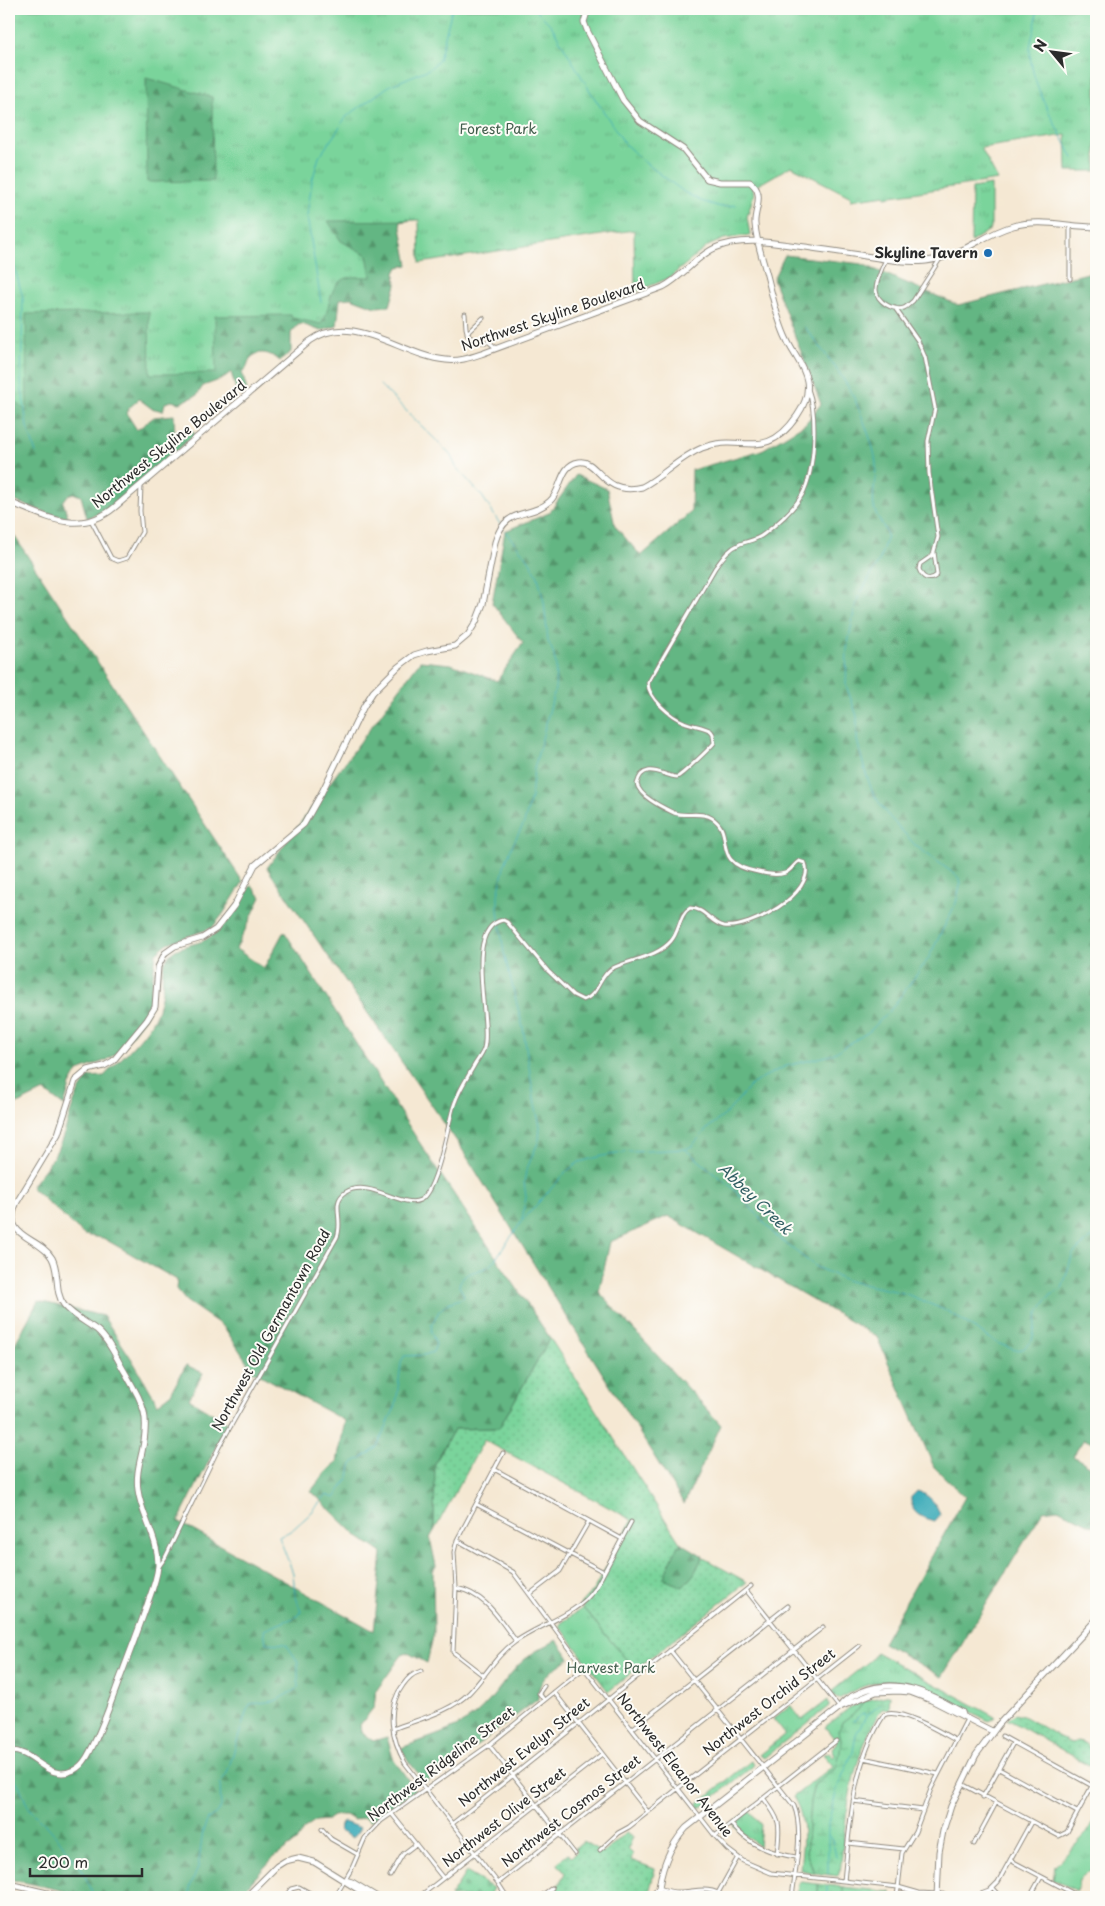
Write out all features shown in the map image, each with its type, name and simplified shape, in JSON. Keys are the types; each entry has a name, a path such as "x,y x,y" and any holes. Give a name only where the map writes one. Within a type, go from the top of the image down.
{"main road":[{"path":"9,1752 15,1751 24,1754 43,1767 59,1773 73,1770 84,1762 99,1730 137,1632 158,1568 155,1546 140,1502 137,1486 146,1431 146,1417 143,1405 102,1336 63,1304 54,1264 50,1256 39,1246 20,1234 13,1219 15,1206 58,1134 75,1081 85,1072 113,1061 147,1020 155,1007 158,967 165,953 175,946 202,938 216,929 234,906 255,865 304,824 373,692 398,668 418,654 448,648 462,642 468,635 476,622 482,605 495,542 504,523 510,518 549,502 556,494 564,473 575,464 582,462 589,465 610,484 619,488 634,489 649,484 695,451 706,446 721,444 750,445 770,441 786,429 804,404 808,389 805,372 783,332 758,241 755,218 758,196 754,185 743,181 720,182 707,179 682,149 634,116 623,100 586,30 584,22 588,9"},
{"name":"Northwest Skyline Boulevard","path":"9,502 61,521 73,523 92,520 107,513 304,346 324,333 334,330 351,330 428,357 446,360 473,357 663,287 677,279 712,249 726,245 758,241 913,261 940,259 954,255 1015,225 1040,223 1096,227"},
{"path":"937,1896 941,1838 949,1812 976,1755 992,1731 1096,1620"},
{"path":"658,1897 665,1861 674,1842 686,1828 839,1708 843,1702 865,1690 898,1686 928,1693 992,1731"},
{"path":"246,1897 277,1866 294,1858 310,1860 370,1897"},
{"path":"344,1880 352,1882 378,1897"},
{"path":"9,1884 64,1897"},
{"path":"653,1897 659,1888"}],"street":[{"path":"1070,226 1070,279"},
{"path":"886,259 877,287 877,293 884,303 895,308 903,308 913,300 940,259"},
{"path":"895,308 918,341 925,357 935,405 928,441 929,473 938,537 934,552 937,575 926,579 919,569 920,564 934,552"},
{"path":"465,314 467,333 474,340 489,342 496,348"},
{"path":"467,333 484,318"},
{"name":"Northwest Old Germantown Road","path":"158,1568 165,1558 219,1447 337,1237 341,1224 338,1201 341,1196 351,1190 364,1188 413,1202 422,1198 427,1193 442,1156 457,1097 485,1047 480,959 490,928 503,920 507,922 548,971 573,995 582,1000 592,995 601,980 611,970 650,955 667,945 676,933 684,913 690,908 699,909 719,924 731,926 768,914 790,898 798,889 806,873 805,863 800,861 789,871 779,874 742,869 736,866 730,859 722,833 713,818 709,816 678,815 644,795 639,791 637,784 642,775 654,770 673,776 681,775 714,743 711,731 680,720 656,701 650,694 648,683 715,568 726,554 740,544 764,535 802,496 814,442 813,406 808,389"},
{"path":"92,520 111,558 118,561 127,558 142,532 140,511 141,485"},
{"path":"484,1676 453,1652 456,1588 454,1552 457,1540 503,1453"},
{"path":"494,1469 622,1538"},
{"path":"476,1504 604,1572"},
{"path":"530,1594 560,1571 589,1520"},
{"path":"393,1728 423,1720 452,1706 467,1695 499,1657 516,1641 550,1622 588,1597 631,1522"},
{"name":"Northwest Eleanor Avenue","path":"457,1540 514,1572 584,1668 715,1836 738,1857 764,1870 795,1876 898,1887 937,1896 980,1895 993,1888"},
{"name":"Northwest Evelyn Street","path":"452,1824 751,1586"},
{"path":"456,1588 470,1592 482,1599 516,1641"},
{"path":"746,1590 839,1708"},
{"path":"632,1729 788,1606"},
{"name":"Northwest Cosmos Street","path":"498,1883 823,1627"},
{"name":"Northwest Orchid Street","path":"600,1850 618,1833 629,1827 858,1646"},
{"path":"670,1650 790,1800 797,1813 799,1825 792,1897"},
{"name":"Northwest Ridgeline Street","path":"335,1897 372,1829 391,1813 489,1745 584,1668"},
{"path":"421,1671 409,1677 397,1695 392,1717 400,1754 425,1790 507,1897"},
{"path":"544,1686 539,1694 544,1700"},
{"path":"554,1692 648,1812"},
{"path":"844,1881 853,1801 864,1758 882,1717 887,1713 918,1720 955,1740"},
{"path":"897,1897 904,1849 915,1832 922,1810 965,1716"},
{"path":"1002,1736 1096,1788"},
{"path":"715,1836 836,1741"},
{"path":"984,1796 1013,1743"},
{"path":"489,1745 575,1854"},
{"name":"Northwest Olive Street","path":"419,1897 602,1754"},
{"path":"864,1758 938,1774"},
{"path":"999,1769 1078,1812"},
{"path":"962,1784 1054,1834 1062,1836 1066,1833 1092,1786"},
{"path":"764,1799 778,1821 777,1854"},
{"path":"853,1801 922,1810"},
{"path":"974,1844 996,1803"},
{"path":"391,1813 443,1878"},
{"path":"1001,1897 993,1888 1031,1822"},
{"path":"731,1824 754,1844 777,1854 796,1857"},
{"path":"322,1829 331,1839 357,1854"},
{"path":"848,1843 904,1849"},
{"path":"390,1876 403,1854 416,1844"},
{"path":"718,1893 738,1857"},
{"path":"1010,1860 1080,1897"},
{"path":"1030,1897 1041,1877"},
{"path":"285,1897 291,1889 295,1888 302,1889 317,1897"},
{"path":"540,1897 552,1888"},
{"path":"659,1888 679,1892 706,1889 724,1897"}],"green space":[{"name":"Forest Park","path":"9,9 1096,9 1096,104 400,222 408,265 398,267 395,273 396,285 390,306 375,307 351,298 340,299 337,326 321,331 302,324 298,325 291,333 291,352 280,361 265,353 257,354 250,359 242,373 247,390 240,395 236,390 231,372 222,379 203,386 197,395 180,403 172,401 165,403 163,411 151,408 139,399 129,408 127,414 137,430 154,417 174,415 175,438 189,431 193,431 195,435 116,503 102,512 87,518 81,496 73,493 68,495 63,502 68,517 66,517 50,514 9,499"},
{"name":"Forest Park","path":"9,9 1096,9 1096,171 1067,171 1066,135 981,148 998,180 885,197 885,195 851,200 851,197 791,166 753,188 754,194 747,217 750,235 724,239 708,246 669,278 635,292 634,230 420,263 419,220 328,221 341,241 367,255 371,277 350,277 340,281 332,292 327,312 321,324 292,318 291,315 215,316 216,373 150,374 149,312 26,314 27,412 12,397 14,499 9,497","holes":["146,78 212,97 213,181 147,182"]},
{"path":"991,185 991,229 971,242 972,188"},
{"path":"785,255 862,264 958,305 1096,271 1096,1445 1084,1439 1073,1456 1096,1470 1096,1518 1092,1526 1058,1509 1043,1511 942,1677 883,1643 965,1497 934,1467 877,1337 668,1216 610,1242 599,1292 721,1425 684,1504 460,1146 267,868 420,661 451,664 497,681 523,643 492,603 505,531 549,513 576,475 607,489 615,526 641,556 691,512 692,470 762,450 805,424 821,404 773,279"},
{"path":"9,528 243,882 212,928 168,943 156,953 148,1013 120,1051 107,1060 78,1071 70,1085 64,1106 44,1091 9,1108"},
{"path":"251,885 261,897 236,949 264,968 284,931 421,1145 550,1338 499,1428 454,1429 435,1463 434,1531 430,1538 436,1566 433,1571 434,1632 427,1663 408,1653 402,1655 376,1691 374,1707 360,1725 361,1732 373,1741 387,1737 393,1758 415,1790 370,1822 365,1817 354,1820 346,1815 333,1816 327,1820 316,1821 303,1830 296,1842 272,1859 238,1897 93,1897 9,1879 9,1355 38,1301 103,1316 158,1404 170,1395 186,1365 203,1373 189,1399 228,1423 178,1522 374,1631 382,1553 356,1535 311,1491 326,1472 337,1462 345,1421 253,1371 224,1327 186,1301 176,1289 177,1280 103,1238 84,1235 31,1187 55,1153 62,1139 74,1102 83,1085 89,1077 104,1076 133,1046 152,1022 160,1002 163,987 163,970 167,958 170,954 185,946 205,940 220,929 237,909"},
{"path":"550,1338 682,1546 747,1582 635,1670 580,1604 594,1589 632,1520 484,1440 434,1531 434,1465 454,1429 499,1428"},
{"path":"680,1542 703,1556 694,1574 683,1587 663,1579 678,1545 682,1546"},
{"name":"Harvest Park","path":"583,1608 635,1670 609,1691 560,1626 561,1623"},
{"path":"557,1640 570,1658 543,1680 538,1692 538,1699 460,1759 425,1782 409,1762 401,1748 449,1730 467,1721 489,1701 522,1661"},
{"path":"876,1652 995,1717 989,1721 934,1692 899,1682 880,1682 860,1688 839,1699 836,1698 831,1692 872,1659"},
{"path":"890,1695 889,1709 883,1708 877,1716 857,1766 849,1801 840,1874 837,1876 815,1873 806,1853 810,1801 814,1785 836,1768 841,1740 839,1731 842,1722 858,1710 863,1701"},
{"path":"828,1700 829,1706 764,1758 759,1755 785,1734 773,1719 790,1705 802,1720"},
{"path":"863,1701 858,1710 842,1722 839,1731 841,1740 840,1752 836,1768 814,1785 810,1801 806,1853 815,1873 800,1870 803,1833 801,1815 793,1797 833,1766 823,1754 829,1753 833,1757 835,1755 832,1748 837,1742 825,1727 849,1708"},
{"path":"1015,1714 1023,1716 1068,1742 1077,1741 1088,1745 1096,1759 1096,1769 1007,1719"},
{"path":"751,1761 754,1764 752,1767 702,1807 698,1807 697,1804"},
{"path":"750,1811 761,1825 759,1846 735,1827 735,1822"},
{"path":"1096,1817 1096,1866 1079,1879 1077,1891 1053,1879 1055,1866 1087,1833"},
{"path":"626,1833 633,1837 628,1849 633,1854 631,1860 655,1869 648,1897 547,1897 555,1891 565,1873 557,1863 568,1854 571,1857 577,1851 575,1848 583,1841 603,1853"},
{"path":"466,1872 493,1888 488,1897 450,1897"},
{"path":"801,1882 818,1884 818,1897 797,1897 798,1884"},
{"path":"818,1884 844,1887 846,1897 818,1897"},
{"path":"843,1887 891,1892 892,1897 843,1897"}],"water":[{"path":"917,1491 928,1497 937,1507 940,1515 935,1521 925,1518 914,1511 911,1497"},
{"path":"344,1822 360,1828 353,1838 339,1831 340,1825"}],"waterway":[{"path":"342,123 346,117 389,86 429,69 439,60 452,9"},
{"path":"533,9 540,14"},
{"path":"1036,9 1037,15 1030,48 1032,68 1047,109 1074,160"},
{"path":"543,17 551,25 590,91 625,144 643,161 684,192 701,201 721,207 736,205"},
{"path":"321,302 307,216 312,181 319,157 340,127"},
{"path":"9,248 23,298 21,381 27,427 36,453"},
{"name":"Abbey Creek","path":"190,1897 190,1887 198,1868 203,1831 208,1819 219,1811 221,1807 220,1784 227,1773 250,1704 275,1701 298,1688 298,1662 286,1644 266,1643 264,1630 298,1616 301,1612 295,1594 293,1573 279,1537 292,1530 310,1514 326,1495 335,1498 349,1477 351,1466 354,1462 377,1447 396,1405 401,1363 404,1356 424,1355 433,1352 436,1344 431,1332 432,1324 439,1311 448,1303 463,1298 464,1295 459,1286 463,1277 492,1264 522,1221 567,1171 579,1162 630,1152 686,1149 692,1146 708,1128 726,1114 750,1086 762,1078 786,1066 831,1055 870,1031 892,1008 928,959 956,903 961,882 957,876 916,846 886,813 873,793 865,771 857,740 857,716 846,685 847,649 858,598 880,559 887,535 874,507 873,496 876,465 871,440 853,396 842,377 805,327"},
{"path":"380,385 451,456 456,467 482,496 500,524"},
{"path":"504,530 529,560 538,577 544,602 548,641 556,665 555,689 534,769 531,798 524,823 504,867 498,895 498,910 504,953 523,1028 540,1126 539,1140 526,1171 524,1182 526,1197 522,1220"},
{"name":"Abbey Creek","path":"686,1150 734,1189 776,1236 816,1267 848,1281 904,1293 949,1312 997,1343 1015,1350 1023,1349 1032,1341 1038,1313 1052,1294 1062,1289 1073,1253 1096,1234"},
{"path":"828,1874 828,1823 838,1786 853,1752 856,1734 866,1716 880,1705"},
{"path":"853,1720 861,1714 864,1713 865,1716"},
{"path":"9,1772 17,1781 32,1812 49,1828 75,1861 86,1878 94,1897"},
{"path":"828,1834 832,1839 836,1856"},
{"path":"827,1886 827,1897"}],"place":[{"name":"Skyline Tavern","path":"988,253"}]}
